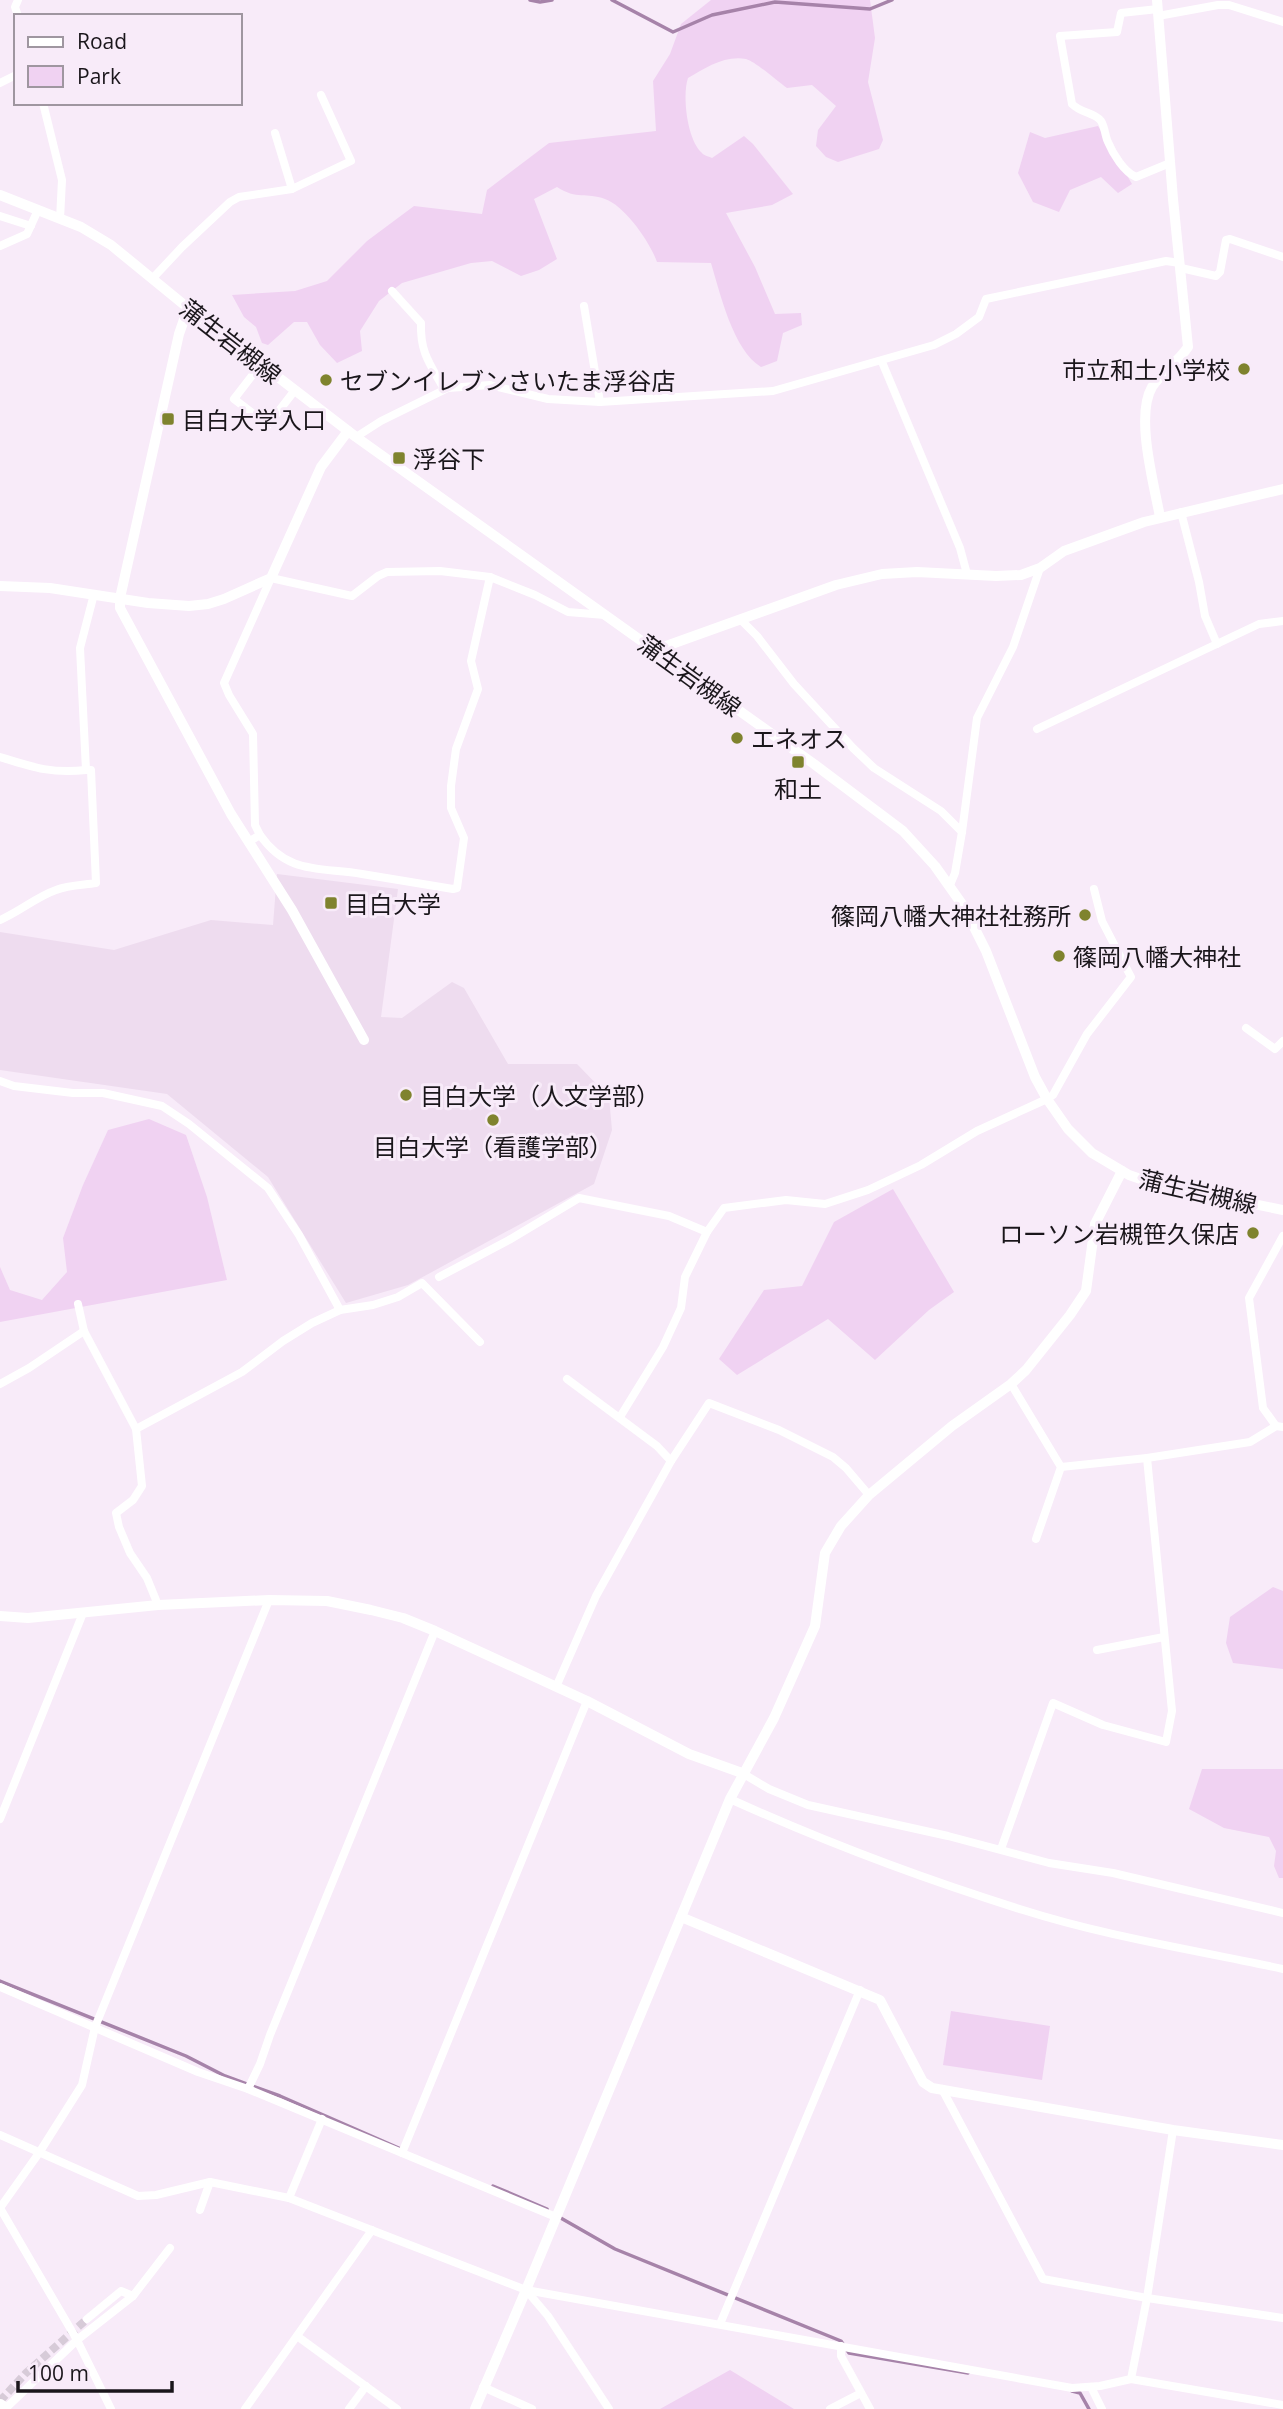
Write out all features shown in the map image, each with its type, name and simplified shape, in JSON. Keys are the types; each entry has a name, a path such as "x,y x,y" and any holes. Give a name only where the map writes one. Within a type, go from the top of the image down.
{"street":[{"path":"1170,163 1136,177 1129,174 1109,144 1101,121 1093,115 1079,111 1072,104 1060,36 1117,32 1121,13 1218,5 1229,5 1283,22"},
{"path":"1158,9 1188,346 1150,390 1146,408 1147,436 1160,517"},
{"path":"152,279 230,202 239,197 292,189 351,161 321,95"},
{"path":"43,105 62,180 60,219"},
{"path":"275,133 292,189"},
{"name":"蒲生岩槻線","path":"0,195 103,240 352,434 903,831 950,885 986,951 1035,1077 1047,1099 1079,1141 1092,1153 1122,1171 1155,1184 1283,1210"},
{"path":"0,246 27,234 37,210"},
{"path":"0,216 32,226"},
{"path":"490,578 471,661 478,689 456,749 451,786 452,808 464,838 457,888 357,873 313,870 275,853 260,835 256,825 253,734 224,683 321,467 352,434 444,389 490,385 548,399 600,402 774,391 934,345 956,334 979,317 986,299 1166,261 1216,276 1220,272 1226,240 1230,239 1283,257"},
{"path":"392,291 421,323 420,342 424,354 444,389"},
{"path":"584,306 600,402"},
{"path":"188,308 179,334 120,598 123,618 248,842 292,910 364,1040"},
{"path":"882,362 960,548 967,575"},
{"path":"261,364 234,399 268,425 295,390"},
{"path":"655,650 836,584 882,574 917,572 1021,575 1040,568 1064,551 1160,517 1283,489"},
{"path":"1181,512 1205,616 1217,643"},
{"path":"950,885 962,832 977,718 1013,648 1040,568"},
{"path":"0,586 50,587 172,606 208,604 271,578 352,596 387,572 440,571 490,578 535,594 568,612 605,615"},
{"path":"86,770 80,648 94,594"},
{"path":"740,619 757,636 794,684 867,762 942,811 962,832"},
{"path":"1037,729 1259,624 1283,621"},
{"path":"0,757 43,771 65,773 91,770 96,883 58,888 20,912 0,920"},
{"path":"248,842 260,835"},
{"path":"620,1417 663,1347 681,1308 685,1277 707,1232 723,1208 786,1199 825,1204 868,1190 921,1165 977,1131 1053,1095 1087,1034 1131,977 1102,921 1094,889"},
{"path":"1246,1028 1275,1049 1283,1041"},
{"path":"0,1082 73,1093 103,1093 162,1106 189,1124 268,1188 299,1235 340,1310"},
{"path":"475,2409 730,1799 774,1718 815,1626 825,1553 841,1526 869,1495 951,1426 1011,1384 1028,1367 1086,1291 1095,1224 1122,1171"},
{"path":"439,1278 579,1198 670,1216 707,1232"},
{"path":"1062,1467 1147,1458 1250,1442 1280,1427 1263,1408 1249,1298 1283,1236"},
{"path":"136,1429 242,1371 312,1323 340,1310 373,1305 398,1297 422,1283 480,1342"},
{"path":"78,1304 84,1331 136,1429 142,1486 133,1500 116,1513 130,1553 147,1578 158,1605"},
{"path":"0,1384 84,1331"},
{"path":"567,1379 657,1446 671,1461"},
{"path":"1011,1384 1062,1467"},
{"path":"556,1687 596,1596 671,1461 709,1403 779,1430 832,1457 846,1468 869,1495"},
{"path":"1001,1849 1054,1703 1103,1726 1166,1742 1172,1711 1147,1458"},
{"path":"1036,1539 1062,1467"},
{"path":"111,2409 77,2340 0,2208 82,2085 95,2027 269,1600"},
{"path":"0,1616 28,1618 158,1605 269,1600 327,1601 403,1618 587,1701 690,1754 742,1773 769,1789 808,1805 1001,1849 1049,1863 1112,1873 1283,1913"},
{"path":"0,1819 83,1613"},
{"path":"248,2089 435,1631"},
{"path":"1097,1650 1164,1637"},
{"path":"402,2153 587,1701"},
{"path":"730,1799 813,1836 1024,1911 1113,1934 1283,1969"},
{"path":"681,1917 880,2000 923,2082 932,2088 1173,2130 1283,2145"},
{"path":"0,1987 198,2073 248,2089 556,2217"},
{"path":"720,2323 860,1990"},
{"path":"942,2090 1043,2279 1283,2318"},
{"path":"289,2198 322,2119"},
{"path":"1130,2379 1147,2298 1173,2130"},
{"path":"0,2135 138,2196 156,2195 210,2182 289,2198 526,2290 1072,2388 1130,2379 1283,2405"},
{"path":"200,2210 210,2182"},
{"path":"245,2409 373,2230"},
{"path":"3,2408 77,2340 133,2296 170,2248"},
{"path":"526,2290 548,2316 609,2409"},
{"path":"87,2319 121,2291 133,2296"},
{"path":"297,2336 397,2409"},
{"path":"841,2346 841,2356 870,2409"},
{"path":"349,2409 366,2386"},
{"path":"483,2387 531,2409"},
{"path":"1091,2387 1102,2409"},
{"path":"830,2409 861,2393"}],"shaded area":[{"path":"277,874 398,889 381,1017 402,1018 452,982 464,988 508,1064 577,1064 609,1097 612,1130 594,1184 408,1285 346,1303 268,1177 167,1094 0,1070 0,932 114,950 211,920 273,925"}],"green space":[{"path":"711,0 870,0 875,38 868,82 883,140 879,149 838,162 826,157 816,146 818,130 836,106 812,85 787,88 746,59 723,61 688,78 686,95 689,128 703,154 712,158 744,136 793,194 772,205 726,213 755,267 775,314 801,313 802,325 783,333 777,361 761,367 743,348 723,305 711,263 657,262 636,226 613,203 598,197 576,195 557,187 534,199 557,259 539,270 521,276 492,261 471,263 402,283 379,301 360,331 362,351 337,363 320,345 307,322 294,322 268,345 262,343 256,327 244,317 232,295 295,291 327,281 367,241 414,206 482,214 487,190 549,143 656,131 653,81 670,54 681,24"},
{"path":"1098,126 1132,184 1118,193 1101,177 1070,190 1059,212 1033,202 1018,173 1030,132 1045,138"},
{"path":"149,1119 186,1135 207,1197 227,1280 0,1322 0,1267 10,1290 42,1300 67,1272 63,1238 108,1130"},
{"path":"893,1189 954,1292 929,1310 875,1360 828,1319 737,1375 719,1359 764,1290 802,1286 834,1222"},
{"path":"1273,1587 1283,1591 1283,1669 1233,1663 1226,1643 1230,1617"},
{"path":"1202,1769 1283,1769 1283,1878 1279,1878 1274,1866 1276,1851 1269,1837 1224,1828 1189,1809"},
{"path":"951,2011 1050,2026 1042,2080 943,2065"},
{"path":"730,2370 794,2409 660,2409"}],"waterway":[{"path":"530,0 552,0"},
{"path":"612,0 673,32 712,15 775,2 870,9 892,0"},
{"path":"0,1981 186,2056 225,2076 280,2096 401,2149"},
{"path":"493,2186 547,2209"},
{"path":"559,2217 615,2249 841,2341 849,2353 968,2373"},
{"path":"1072,2391 1080,2393 1089,2409"}],"tunnel":[{"path":"0,2401 26,2373 87,2319"}],"place":[{"name":"市立和土小学校","path":"1244,369"},
{"name":"セブンイレブンさいたま浮谷店","path":"326,380"},
{"name":"目白大学入口","path":"168,419"},
{"name":"浮谷下","path":"399,458"},
{"name":"エネオス","path":"737,738"},
{"name":"和土","path":"798,762"},
{"name":"目白大学","path":"331,903"},
{"name":"篠岡八幡大神社社務所","path":"1085,915"},
{"name":"篠岡八幡大神社","path":"1059,956"},
{"name":"目白大学（人文学部）","path":"406,1095"},
{"name":"目白大学（看護学部）","path":"493,1120"},
{"name":"ローソン岩槻笹久保店","path":"1253,1233"}]}
